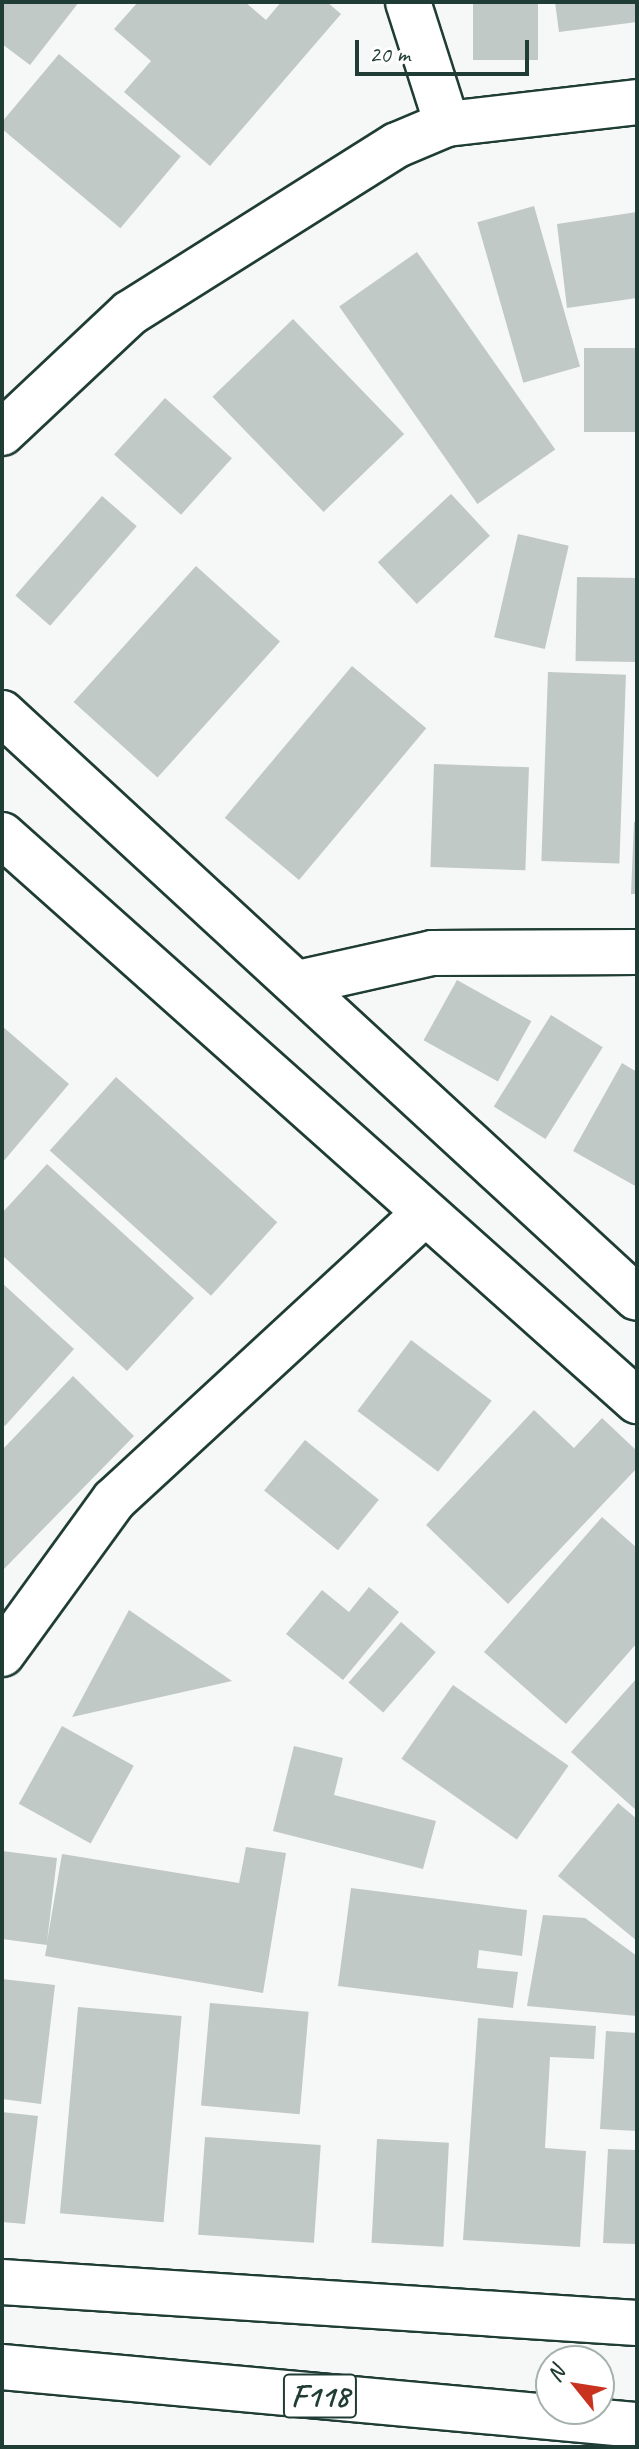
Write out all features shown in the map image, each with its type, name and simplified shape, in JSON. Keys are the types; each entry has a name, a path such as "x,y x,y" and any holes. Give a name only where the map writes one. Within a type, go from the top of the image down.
{"main road":[{"path":"408,2 447,124"},
{"path":"2,433 130,313 397,145 447,124 637,102"},
{"path":"2,713 637,1298"},
{"path":"2,835 637,1401"},
{"path":"298,983 432,953 637,952"},
{"path":"2,1654 114,1500 425,1213"},
{"path":"2,2282 637,2323"},
{"name":"F118","path":"2,2367 637,2425"}],"building":[{"path":"2,2 79,2 30,65 2,44"},
{"path":"138,2 245,2 266,20 281,2 327,2 341,14 210,166 124,92 151,61 114,29"},
{"path":"473,2 538,2 538,60 473,60"},
{"path":"555,2 637,2 637,22 559,32"},
{"path":"59,54 181,156 120,228 2,129 2,122"},
{"path":"534,206 580,367 523,383 477,222"},
{"path":"637,212 637,298 567,308 557,224"},
{"path":"417,252 555,449 477,504 339,306"},
{"path":"293,319 404,434 324,512 212,397"},
{"path":"584,348 637,348 637,432 584,432"},
{"path":"165,398 232,458 181,515 114,454"},
{"path":"451,494 490,536 417,604 378,562"},
{"path":"102,496 137,526 50,626 15,596"},
{"path":"518,534 569,546 545,649 494,637"},
{"path":"196,566 280,642 158,778 74,702"},
{"path":"577,577 637,578 636,662 576,661"},
{"path":"352,666 426,728 299,880 225,818"},
{"path":"548,672 626,675 619,864 541,861"},
{"path":"434,764 529,767 525,870 430,867"},
{"path":"634,822 637,822 637,894 631,894"},
{"path":"457,980 531,1021 498,1082 424,1040"},
{"path":"551,1015 603,1047 545,1139 494,1107"},
{"path":"2,1026 69,1084 2,1163"},
{"path":"622,1063 637,1072 637,1187 573,1151"},
{"path":"116,1077 277,1222 211,1296 50,1151"},
{"path":"47,1164 194,1298 127,1371 2,1255 2,1213"},
{"path":"2,1283 74,1349 5,1426 2,1423"},
{"path":"411,1340 492,1401 438,1472 357,1411"},
{"path":"73,1376 134,1436 2,1571 2,1450"},
{"path":"534,1410 574,1448 602,1418 637,1451 637,1468 508,1604 426,1525"},
{"path":"305,1440 379,1500 338,1550 264,1491"},
{"path":"602,1517 637,1548 637,1643 566,1724 484,1652"},
{"path":"369,1587 399,1612 343,1680 286,1634 322,1590 349,1612"},
{"path":"129,1610 232,1681 72,1717"},
{"path":"401,1622 436,1652 383,1713 349,1682"},
{"path":"637,1678 637,1811 571,1752"},
{"path":"453,1685 569,1766 517,1840 401,1759"},
{"path":"62,1726 134,1766 91,1844 19,1804"},
{"path":"294,1746 343,1758 334,1795 436,1821 423,1869 273,1831"},
{"path":"618,1803 637,1819 637,1941 558,1876"},
{"path":"246,1847 286,1853 263,1993 45,1956 47,1945 2,1939 2,1851 57,1858 47,1942 62,1854 239,1883"},
{"path":"351,1888 527,1910 522,1956 479,1950 477,1968 518,1972 513,2008 338,1986"},
{"path":"543,1915 585,1918 637,1956 637,2016 527,2006"},
{"path":"2,1979 55,1985 41,2104 2,2099"},
{"path":"210,2003 309,2012 300,2114 201,2106"},
{"path":"78,2007 182,2016 164,2222 60,2213"},
{"path":"478,2018 596,2026 594,2059 550,2057 545,2148 586,2151 580,2247 463,2240"},
{"path":"606,2031 637,2033 637,2131 600,2129"},
{"path":"2,2112 38,2116 25,2224 2,2222"},
{"path":"205,2137 321,2145 314,2243 198,2235"},
{"path":"377,2139 449,2143 443,2247 372,2243"},
{"path":"608,2149 637,2150 637,2244 603,2243"}]}
